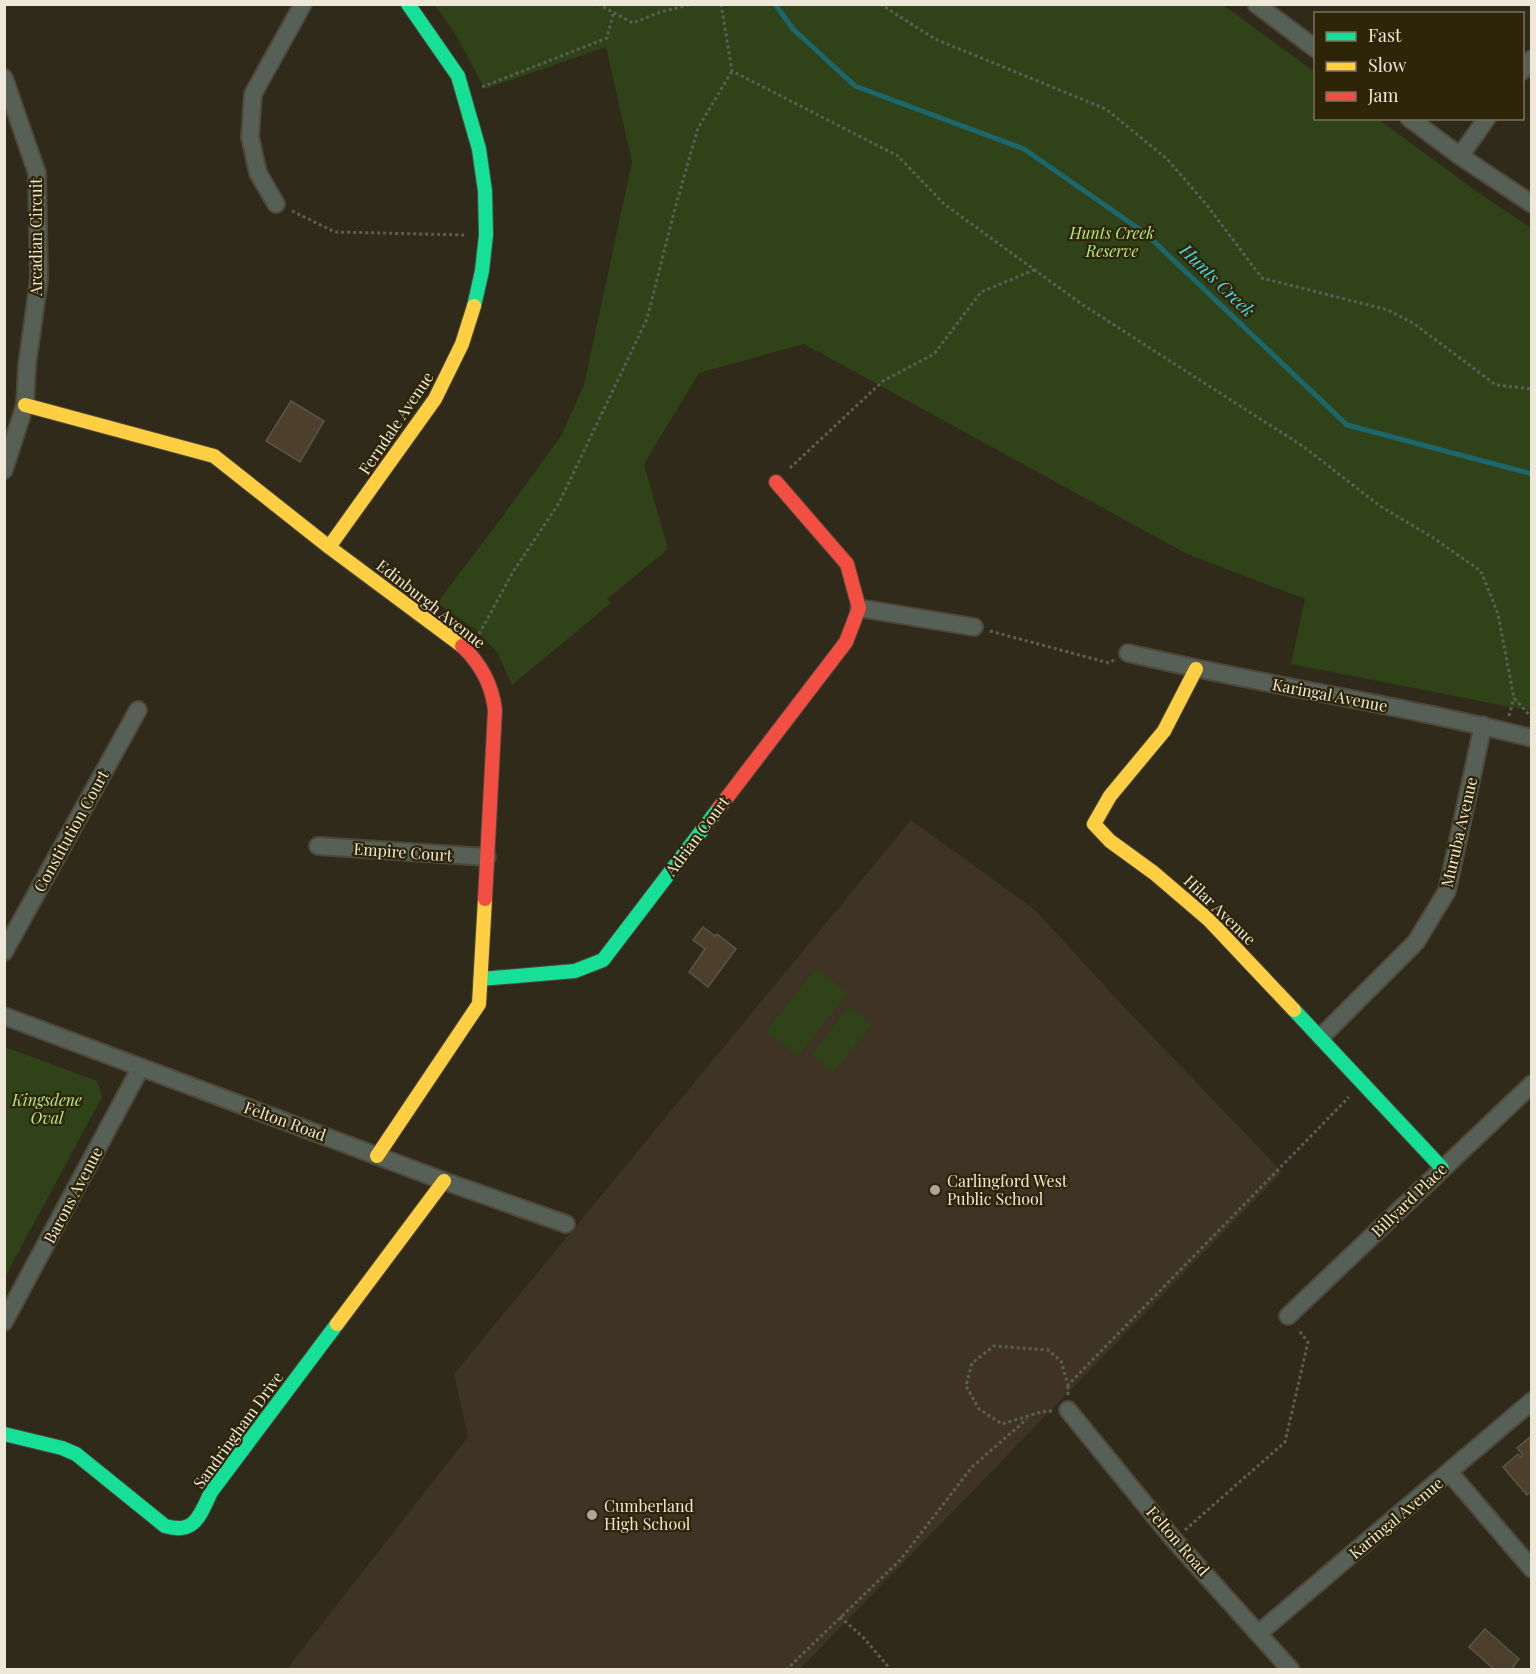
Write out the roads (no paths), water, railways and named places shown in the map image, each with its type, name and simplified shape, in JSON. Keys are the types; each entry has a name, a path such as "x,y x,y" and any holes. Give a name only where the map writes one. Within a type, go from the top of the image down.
{"street":[{"path":"276,204 258,173 250,137 253,94 303,4"},
{"name":"Ferndale Avenue","path":"329,547 435,399 462,344 482,271 486,235 485,191 479,148 458,76 408,4"},
{"path":"1256,4 1314,48"},
{"name":"Arcadian Circuit","path":"4,78 37,173 39,279 27,365 25,405 4,470"},
{"path":"1412,120 1460,156 1532,204"},
{"path":"1460,156 1486,120"},
{"name":"Edinburgh Avenue","path":"25,405 214,456 329,547 468,651 482,667 494,696 495,710 479,1004 377,1156"},
{"path":"776,482 847,564 859,608 974,627"},
{"name":"Adrian Court","path":"481,979 574,971 603,960 846,642 859,608"},
{"name":"Karingal Avenue","path":"1128,653 1196,669 1483,725 1532,738"},
{"name":"Hilar Avenue","path":"1196,669 1178,709 1151,749 1096,816 1094,824 1210,920 1442,1168"},
{"name":"Constitution Court","path":"4,952 138,710"},
{"name":"Muruba Avenue","path":"1321,1037 1416,942 1447,891 1483,725"},
{"name":"Empire Court","path":"318,846 487,857"},
{"name":"Felton Road","path":"4,1016 444,1181 566,1224"},
{"name":"Barons Avenue","path":"4,1322 141,1067"},
{"name":"Billyard Place","path":"1288,1316 1532,1084"},
{"name":"Sandringham Drive","path":"4,1434 62,1448 76,1454 165,1526 175,1530 191,1527 211,1492 444,1181"},
{"name":"Karingal Avenue","path":"1259,1633 1532,1401"},
{"name":"Felton Road","path":"1068,1410 1174,1540 1291,1670"},
{"path":"1449,1472 1532,1569"}],"waterway":[{"name":"Hunts Creek","path":"775,4 793,29 855,86 1024,149 1145,233 1347,425 1532,474"}],"place":[{"name":"Carlingford West Public School","path":"935,1190"},
{"name":"Cumberland High School","path":"592,1515"}],"park label":[{"name":"Hunts Creek Reserve","path":"1112,242"},
{"name":"Kingsdene Oval","path":"47,1109"}]}
